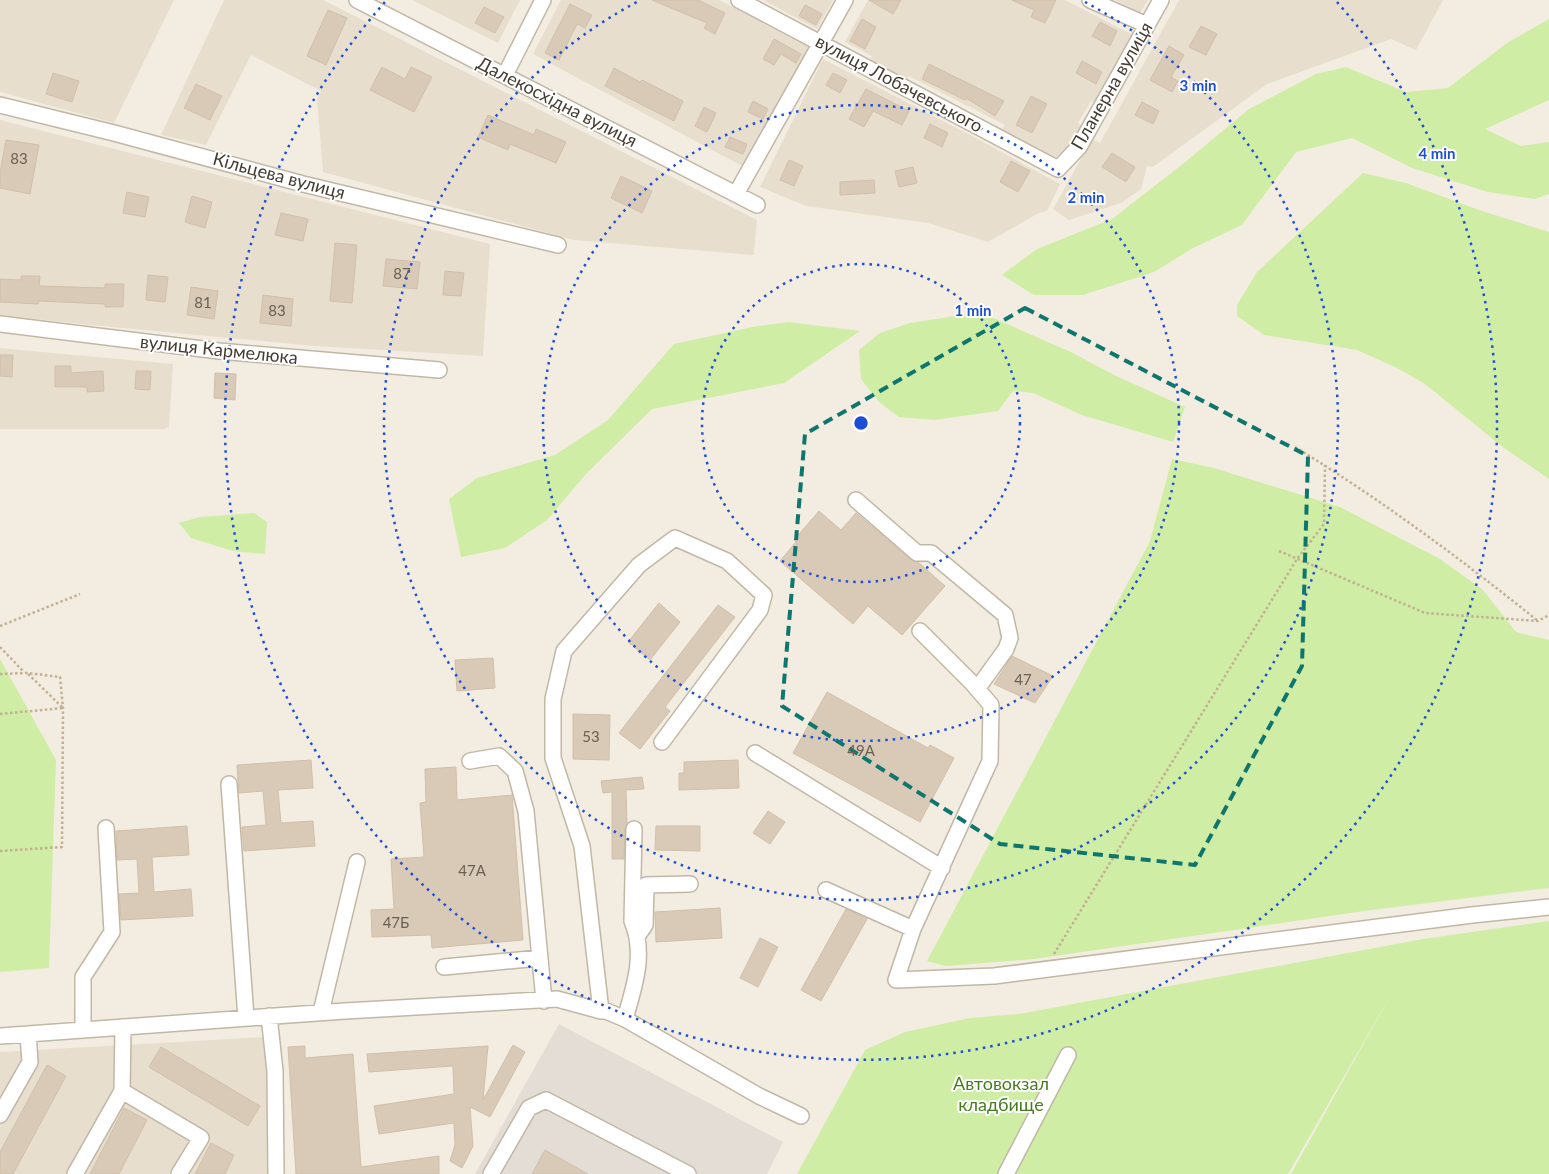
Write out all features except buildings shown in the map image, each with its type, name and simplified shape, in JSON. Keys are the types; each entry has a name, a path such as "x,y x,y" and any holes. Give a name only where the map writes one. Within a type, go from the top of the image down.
{"street":[{"name":"Далекосхідна вулиця","path":"357,0 757,205"},
{"path":"505,75 542,0"},
{"name":"вулиця Лобачевського","path":"739,0 1058,169"},
{"path":"736,194 844,0"},
{"path":"1090,0 1147,25"},
{"name":"Планерна вулиця","path":"1058,169 1079,147 1161,0"},
{"name":"Кільцева вулиця","path":"0,105 114,133 304,184 558,245"},
{"name":"вулиця Кармелюка","path":"0,324 219,351 439,370"},
{"path":"856,500 917,552 931,553 1005,615 1010,638 1006,649 978,689"},
{"path":"601,1011 582,846 553,758 553,699 564,650 639,565 675,538 727,561 764,596 760,610 662,742"},
{"path":"920,630 978,689 991,705 990,761 913,929 896,980 994,976 1472,915 1549,907"},
{"path":"755,753 942,868"},
{"path":"470,761 499,756 515,771 526,811 544,1000"},
{"path":"230,784 246,1018"},
{"path":"83,1030 83,977 112,932 106,828"},
{"path":"625,1019 638,976 638,935 632,921 634,829"},
{"path":"321,1012 357,862"},
{"path":"638,935 644,925 646,885 690,884"},
{"path":"826,890 913,929"},
{"path":"444,967 540,958"},
{"path":"0,1036 321,1012 557,999 606,1011 625,1019 759,1096 801,1116"},
{"path":"269,1016 275,1071 276,1174"},
{"path":"75,1174 122,1091 123,1027"},
{"path":"0,1115 30,1062 28,1034"},
{"path":"1006,1174 1068,1055"},
{"path":"122,1091 200,1138 179,1174"},
{"path":"491,1174 529,1108 546,1100 688,1174"}],"path":[{"path":"1295,447 1325,465 1472,567 1538,621"},
{"path":"1045,969 1296,559 1324,524 1325,465"},
{"path":"1279,552 1425,613 1538,621 1549,615"},
{"path":"0,626 80,594"},
{"path":"0,647 22,671 27,673 63,708"},
{"path":"0,674 27,673 60,677 63,708 62,847 0,851"},
{"path":"0,714 63,708"}],"highlighted area":[{"path":"1025,308 1308,456 1302,666 1195,865 1000,844 782,706 805,434"}],"shaded area":[{"path":"0,0 174,0 114,123 0,92"},
{"path":"224,0 323,0 757,220 754,255 574,240 323,172 317,99 321,91 251,55 206,145 161,135"},
{"path":"412,0 520,0 498,43"},
{"path":"561,0 719,0 810,46 742,166 533,54"},
{"path":"763,0 833,0 817,29"},
{"path":"868,0 1065,0 1133,35 1096,103 1091,101 1078,123 1084,127 1068,152 1054,157 1002,130 1005,125 909,76 906,80 870,60 872,56 845,42"},
{"path":"1115,0 1148,0 1140,13"},
{"path":"1179,0 1443,0 1416,50 1391,39 1267,84 1153,167 1147,166 1141,189 1121,203 1069,220 1053,209 1092,139 1100,143"},
{"path":"823,59 1060,184 1047,211 1039,213 988,242 928,223 806,206 760,187"},
{"path":"0,120 490,244 483,356 314,346 0,315"},
{"path":"0,348 173,364 169,427 164,429 0,429"},
{"path":"559,1024 783,1142 767,1174 475,1174"},
{"path":"266,1037 270,1174 0,1174 0,1052"}],"green space":[{"path":"1549,19 1549,100 1485,129 1521,146 1549,142 1549,194 1535,199 1488,192 1412,168 1352,138 1296,152 1242,225 1193,248 1154,272 1083,295 1034,295 1002,275 1037,249 1112,219 1249,109 1316,74 1346,67 1406,92 1448,88 1507,43"},
{"path":"1363,173 1406,183 1479,210 1549,232 1549,479 1504,448 1425,384 1395,367 1357,350 1264,335 1237,316 1237,305 1257,272"},
{"path":"968,314 989,316 1073,353 1114,375 1185,407 1173,442 1082,415 1033,393 1013,391 998,411 934,420 899,417 880,403 861,379 859,350 880,333 910,323"},
{"path":"789,322 860,331 784,383 652,409 586,474 547,520 505,548 461,557 449,499 477,478 555,455 608,420 674,344 757,326"},
{"path":"1172,459 1214,468 1340,507 1440,559 1483,590 1516,632 1549,640 1549,888 1364,911 1034,959 946,966 927,961 1150,541"},
{"path":"254,513 267,522 265,554 233,551 191,538 179,523 200,517"},
{"path":"0,659 56,760 49,968 0,972"},
{"name":"Автовокзал кладбище","path":"1549,921 1549,1174 1291,1174 1393,991 1288,1174 797,1174 865,1050 905,1032 970,1018 1019,1014 1423,939"}]}
